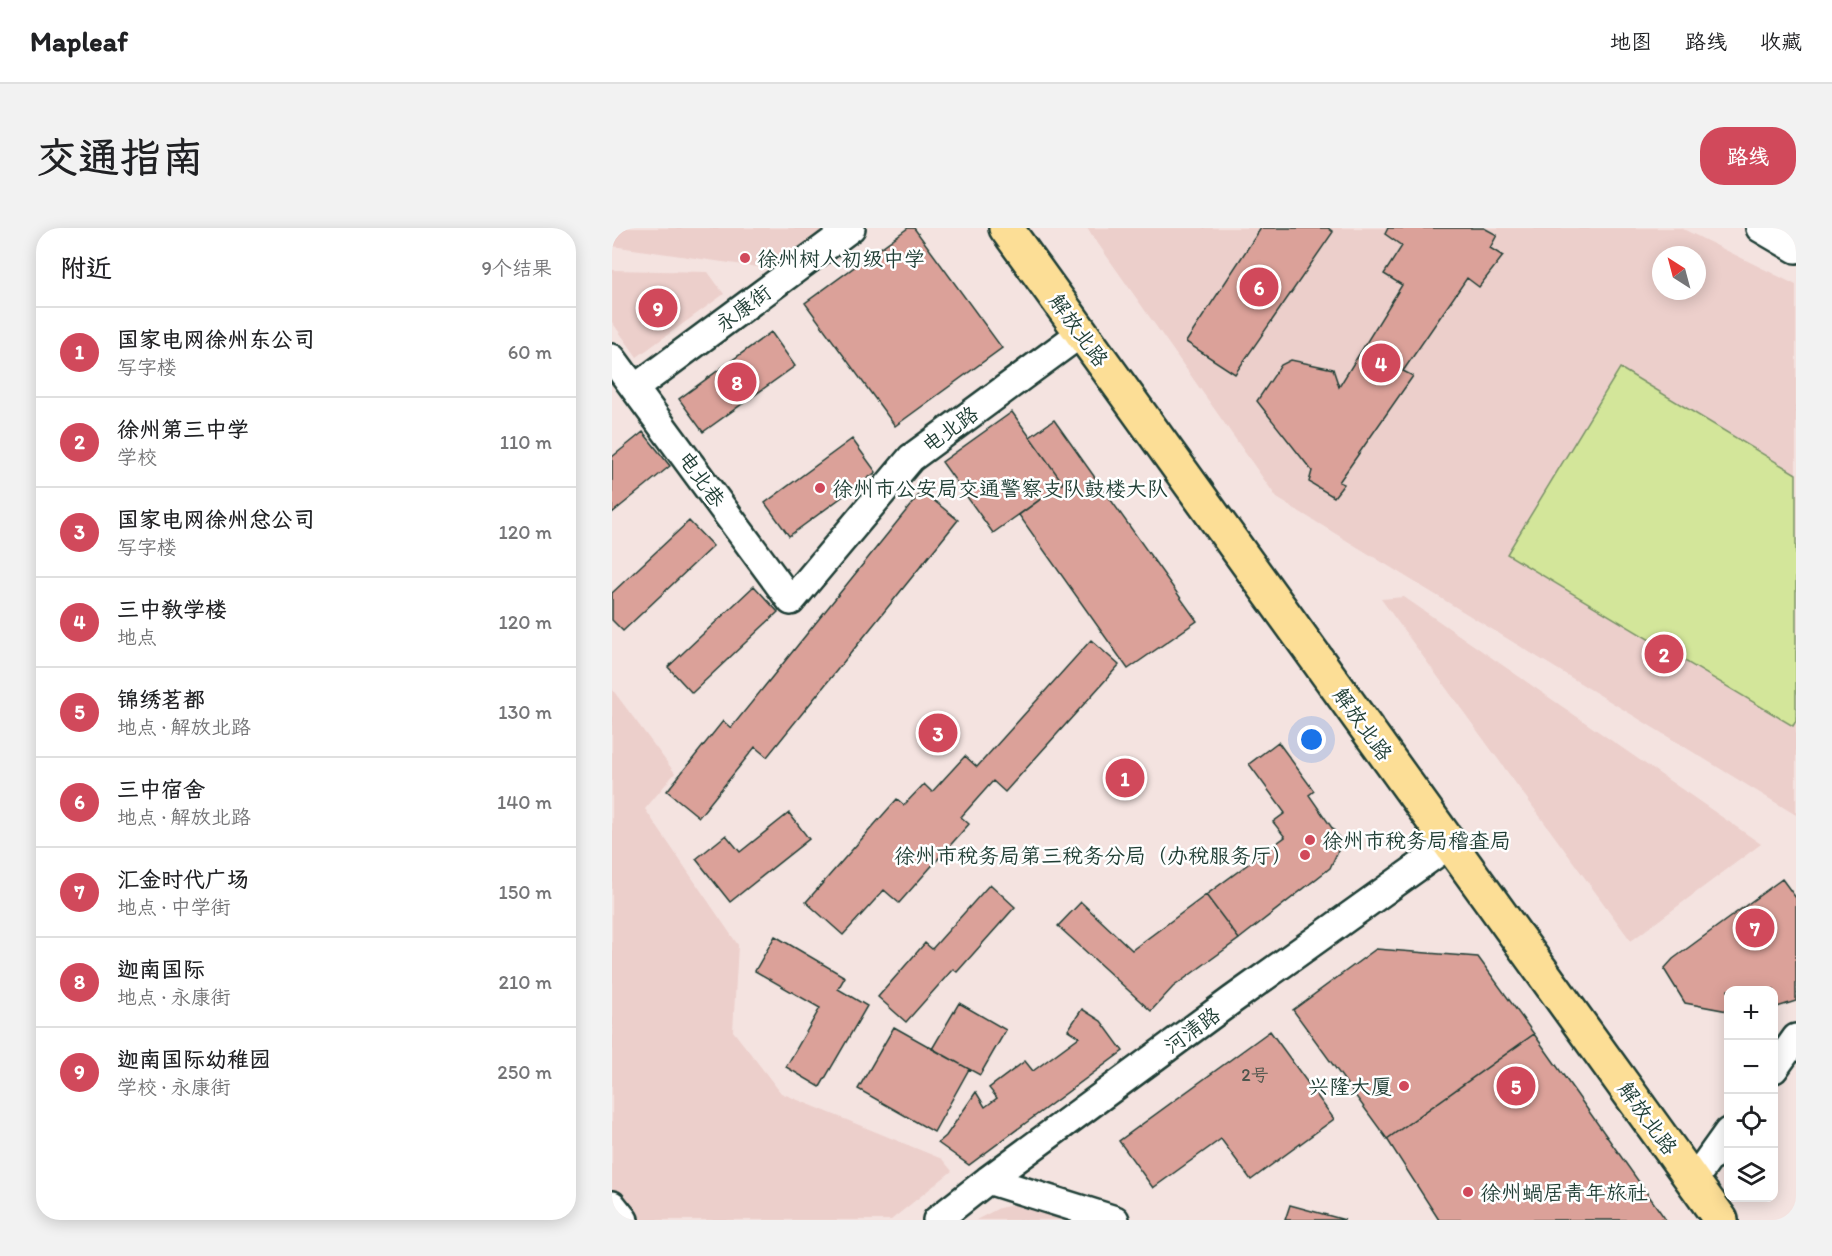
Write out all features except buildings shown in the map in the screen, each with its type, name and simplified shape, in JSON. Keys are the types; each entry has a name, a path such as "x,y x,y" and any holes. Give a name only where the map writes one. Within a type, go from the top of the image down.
{"main road":[{"name":"解放北路","path":"1006,228 1721,1220"}],"street":[{"name":"永康街","path":"635,388 851,228"},
{"name":"电北路","path":"791,601 911,458 1081,333"},
{"name":"电北巷","path":"612,358 791,601"},
{"name":"河清路","path":"937,1220 988,1180 1450,843"},
{"path":"1778,1062 1796,1038"},
{"path":"1693,1181 1724,1138"},
{"path":"988,1180 1115,1220"},
{"path":"612,1205 624,1220"}],"shaded area":[{"name":"徐州树人初级中学","path":"612,228 834,228 778,270 612,246"},
{"path":"1087,228 1681,228 1796,285 1796,815 1277,498"},
{"path":"612,270 708,272 724,294 637,357 612,322"},
{"path":"1404,597 1761,844 1631,941 1381,599"},
{"path":"612,689 675,773 645,809 738,945 733,1031 781,1093 942,1159 952,1171 891,1220 632,1220 612,1194"},
{"path":"1018,1204 1071,1220 976,1220 999,1208"}],"green space":[{"path":"1620,368 1796,474 1796,721 1793,726 1507,554"}],"place":[{"name":"徐州树人初级中学","path":"745,258"},
{"name":"三中宿舍","path":"1259,287"},
{"name":"迦南国际幼稚园","path":"658,308"},
{"name":"三中教学楼","path":"1381,363"},
{"name":"迦南国际","path":"737,382"},
{"name":"徐州市公安局交通警察支队鼓楼大队","path":"820,488"},
{"name":"徐州第三中学","path":"1664,654"},
{"name":"国家电网徐州总公司","path":"938,733"},
{"name":"国家电网徐州东公司","path":"1125,778"},
{"name":"徐州市税务局稽查局","path":"1310,840"},
{"name":"徐州市税务局第三税务分局（办税服务厅）","path":"1305,855"},
{"name":"汇金时代广场","path":"1755,928"},
{"name":"兴隆大厦","path":"1404,1086"},
{"name":"锦绣茗都","path":"1516,1086"},
{"name":"徐州蝸居青年旅社","path":"1468,1192"}]}
